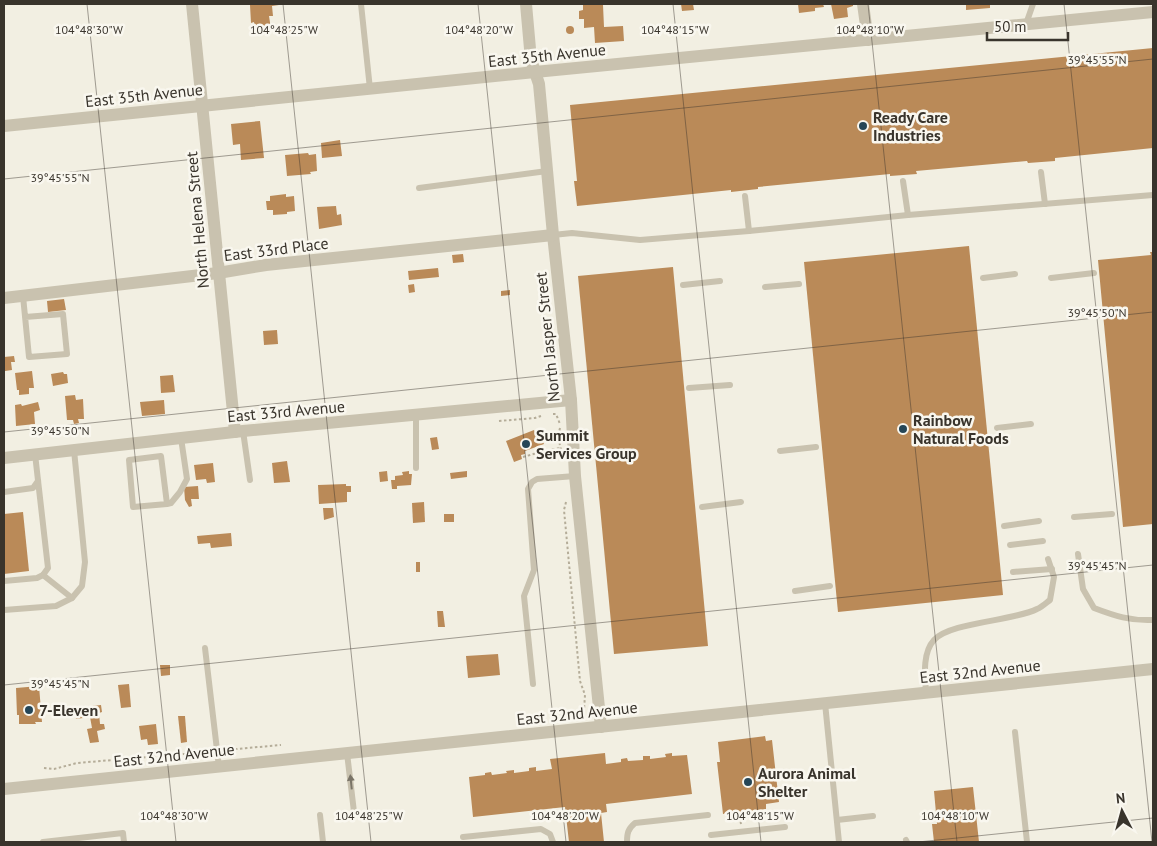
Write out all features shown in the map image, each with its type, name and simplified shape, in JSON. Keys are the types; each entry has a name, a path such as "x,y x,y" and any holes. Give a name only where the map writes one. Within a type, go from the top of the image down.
{"street":[{"name":"North Helena Street","path":"192,4 218,273 239,432"},
{"name":"North Jasper Street","path":"526,4 531,60 539,84 571,400 575,476 602,727"},
{"path":"863,4 868,40"},
{"name":"East 35th Avenue","path":"4,126 1153,12"},
{"name":"East 33rd Place","path":"4,298 218,273 266,265 553,235"},
{"name":"East 33rd Avenue","path":"4,458 239,432 571,400"},
{"name":"East 32nd Avenue","path":"4,789 1153,669"}],"lane":[{"path":"361,4 370,89"},
{"path":"1026,24 1033,4"},
{"path":"419,188 547,171"},
{"path":"1041,172 1045,204"},
{"path":"903,181 908,214"},
{"path":"553,235 572,233 640,240 749,231 908,214 1153,195"},
{"path":"745,196 749,231"},
{"path":"1051,278 1094,273"},
{"path":"983,278 1015,274"},
{"path":"683,285 720,281"},
{"path":"765,287 799,284"},
{"path":"23,296 25,318 29,357 67,354 63,314 25,318"},
{"path":"689,388 730,385"},
{"path":"416,415 416,468"},
{"path":"997,428 1030,424"},
{"path":"239,432 250,480"},
{"path":"167,504 161,456 129,460 133,507 167,504 171,503 180,492 186,479 182,438"},
{"path":"780,451 816,447"},
{"path":"4,610 56,606 72,598 82,586 84,562 74,450"},
{"path":"4,581 38,578 44,575 48,568 35,454"},
{"path":"532,684 524,596 534,570 528,489 532,482 537,479 575,476"},
{"path":"4,492 33,488 38,481"},
{"path":"702,507 741,502"},
{"path":"1074,518 1112,514"},
{"path":"1004,526 1039,521"},
{"path":"1010,545 1042,541"},
{"path":"1078,554 1083,589 1094,608 1118,617 1137,621 1153,620"},
{"path":"926,693 925,672 928,652 934,640 950,630 1037,609 1050,600 1054,578 1048,559"},
{"path":"1013,572 1052,569"},
{"path":"44,575 72,598"},
{"path":"795,590 830,586"},
{"path":"205,648 219,767"},
{"path":"825,703 840,842"},
{"path":"1016,732 1027,842"},
{"path":"348,753 354,812"},
{"path":"628,842 627,834 630,827 635,823 708,815"},
{"path":"320,816 323,842"},
{"path":"837,820 873,816"},
{"path":"711,836 785,827"},
{"path":"463,837 541,828 550,834 553,842"},
{"path":"43,842 67,841 123,833 124,842"}],"path":[{"path":"550,413 556,414 559,421 558,436 563,457"},
{"path":"498,421 535,418 544,415"},
{"path":"523,457 560,448"},
{"path":"567,498 564,510 580,681 585,696 584,710"},
{"path":"44,768 54,769 77,763 281,745"},
{"path":"739,812 742,832"}],"building":[{"path":"681,4 693,4 694,10 682,11"},
{"path":"798,4 823,4 824,7 815,8 815,11 799,13"},
{"path":"831,4 853,4 853,6 847,8 848,17 834,19"},
{"path":"966,4 990,4 990,8 966,10"},
{"path":"250,5 279,5 272,6 273,16 269,16 271,29 255,31 254,22 251,23"},
{"path":"583,5 603,5 604,27 623,26 624,41 595,43 594,27 584,28 584,19 579,19 579,11 583,10"},
{"path":"290,24 291,32 284,33 283,25"},
{"path":"570,26 574,30 570,34 566,30"},
{"name":"Ready Care Industries","path":"1153,48 1153,148 1055,158 1055,161 1028,163 1027,161 916,171 917,174 890,176 890,174 758,187 758,189 731,192 731,190 577,206 574,181 577,181 570,105"},
{"path":"260,121 264,158 241,160 240,144 233,145 231,124"},
{"path":"340,140 342,156 322,158 321,143"},
{"path":"308,153 309,155 316,154 317,171 310,172 311,174 287,176 285,155"},
{"path":"286,194 286,197 294,196 295,211 287,212 287,214 273,215 273,210 267,210 266,201 270,201 270,196"},
{"path":"336,206 337,215 341,214 342,225 319,229 317,207"},
{"name":"Rainbow Natural Foods","path":"969,246 1003,595 838,612 804,262"},
{"path":"1150,252 1153,252 1153,524 1123,527 1098,260 1151,255"},
{"path":"463,254 464,262 453,263 452,255"},
{"path":"673,267 708,646 614,654 578,276"},
{"path":"438,268 439,277 409,280 408,271"},
{"path":"414,284 415,292 409,293 408,285"},
{"path":"510,290 510,295 501,296 501,291"},
{"path":"64,299 66,310 48,312 47,301"},
{"path":"277,330 278,344 264,345 263,331"},
{"path":"14,356 15,362 11,362 12,370 5,371 4,357"},
{"path":"32,371 34,388 29,388 29,394 19,395 15,373"},
{"path":"63,372 67,374 68,383 53,386 51,374"},
{"path":"173,375 175,392 161,393 160,376"},
{"path":"75,395 76,400 83,399 84,419 78,419 79,423 74,424 73,420 67,420 65,396"},
{"path":"164,400 165,414 142,416 140,402"},
{"path":"38,402 40,410 34,412 35,424 16,426 15,405 21,404 22,406"},
{"path":"534,430 535,432 538,430 544,444 525,451 525,454 521,455 522,459 514,462 506,441"},
{"path":"437,437 439,449 432,450 430,438"},
{"path":"287,461 290,482 274,483 272,463"},
{"path":"213,463 215,482 207,483 206,479 196,480 194,465"},
{"path":"387,471 388,481 380,482 379,472"},
{"path":"409,471 409,474 412,474 411,485 397,486 397,489 392,489 391,480 395,480 395,476 403,475 402,472"},
{"path":"467,471 467,477 451,479 450,473"},
{"path":"346,484 346,486 351,486 351,492 347,492 347,502 319,504 318,485"},
{"path":"198,486 199,499 191,499 192,506 189,507 185,500 184,487"},
{"path":"424,502 425,522 413,523 412,503"},
{"path":"323,508 333,508 334,517 324,520"},
{"path":"23,512 29,571 4,574 4,514"},
{"path":"444,514 454,514 454,522 444,522"},
{"path":"231,533 232,546 211,548 210,543 198,544 197,536"},
{"path":"416,562 420,562 420,572 416,572"},
{"path":"437,611 443,611 445,627 438,627"},
{"path":"498,654 500,675 468,678 466,656"},
{"path":"160,665 170,665 170,675 161,676"},
{"path":"129,684 131,707 121,708 118,685"},
{"name":"7-Eleven","path":"39,686 42,722 19,724 16,688"},
{"path":"101,705 102,712 99,713 100,724 104,724 105,729 97,731 99,742 90,743 87,729 92,728 90,717 76,719 74,708"},
{"path":"178,716 185,716 187,742 181,743"},
{"path":"156,724 158,744 148,745 147,739 141,740 139,726"},
{"name":"Aurora Animal Shelter","path":"765,736 766,741 772,740 779,802 766,804 766,809 723,814 717,762 720,762 718,742"},
{"path":"605,753 606,764 621,762 621,759 627,758 628,761 643,760 643,756 650,756 650,759 666,757 665,754 672,753 672,756 687,755 692,794 606,804 607,812 601,813 604,842 569,842 565,807 473,817 469,777 485,775 485,773 491,772 492,775 514,770 514,773 529,771 529,768 536,767 536,771 552,769 550,759"},
{"path":"973,787 979,842 934,842 932,824 937,824 934,791"}],"place":[{"name":"Ready Care Industries","path":"863,126"},
{"name":"Rainbow Natural Foods","path":"903,429"},
{"name":"Summit Services Group","path":"526,444"},
{"name":"7-Eleven","path":"29,710"},
{"name":"Aurora Animal Shelter","path":"748,782"}]}
